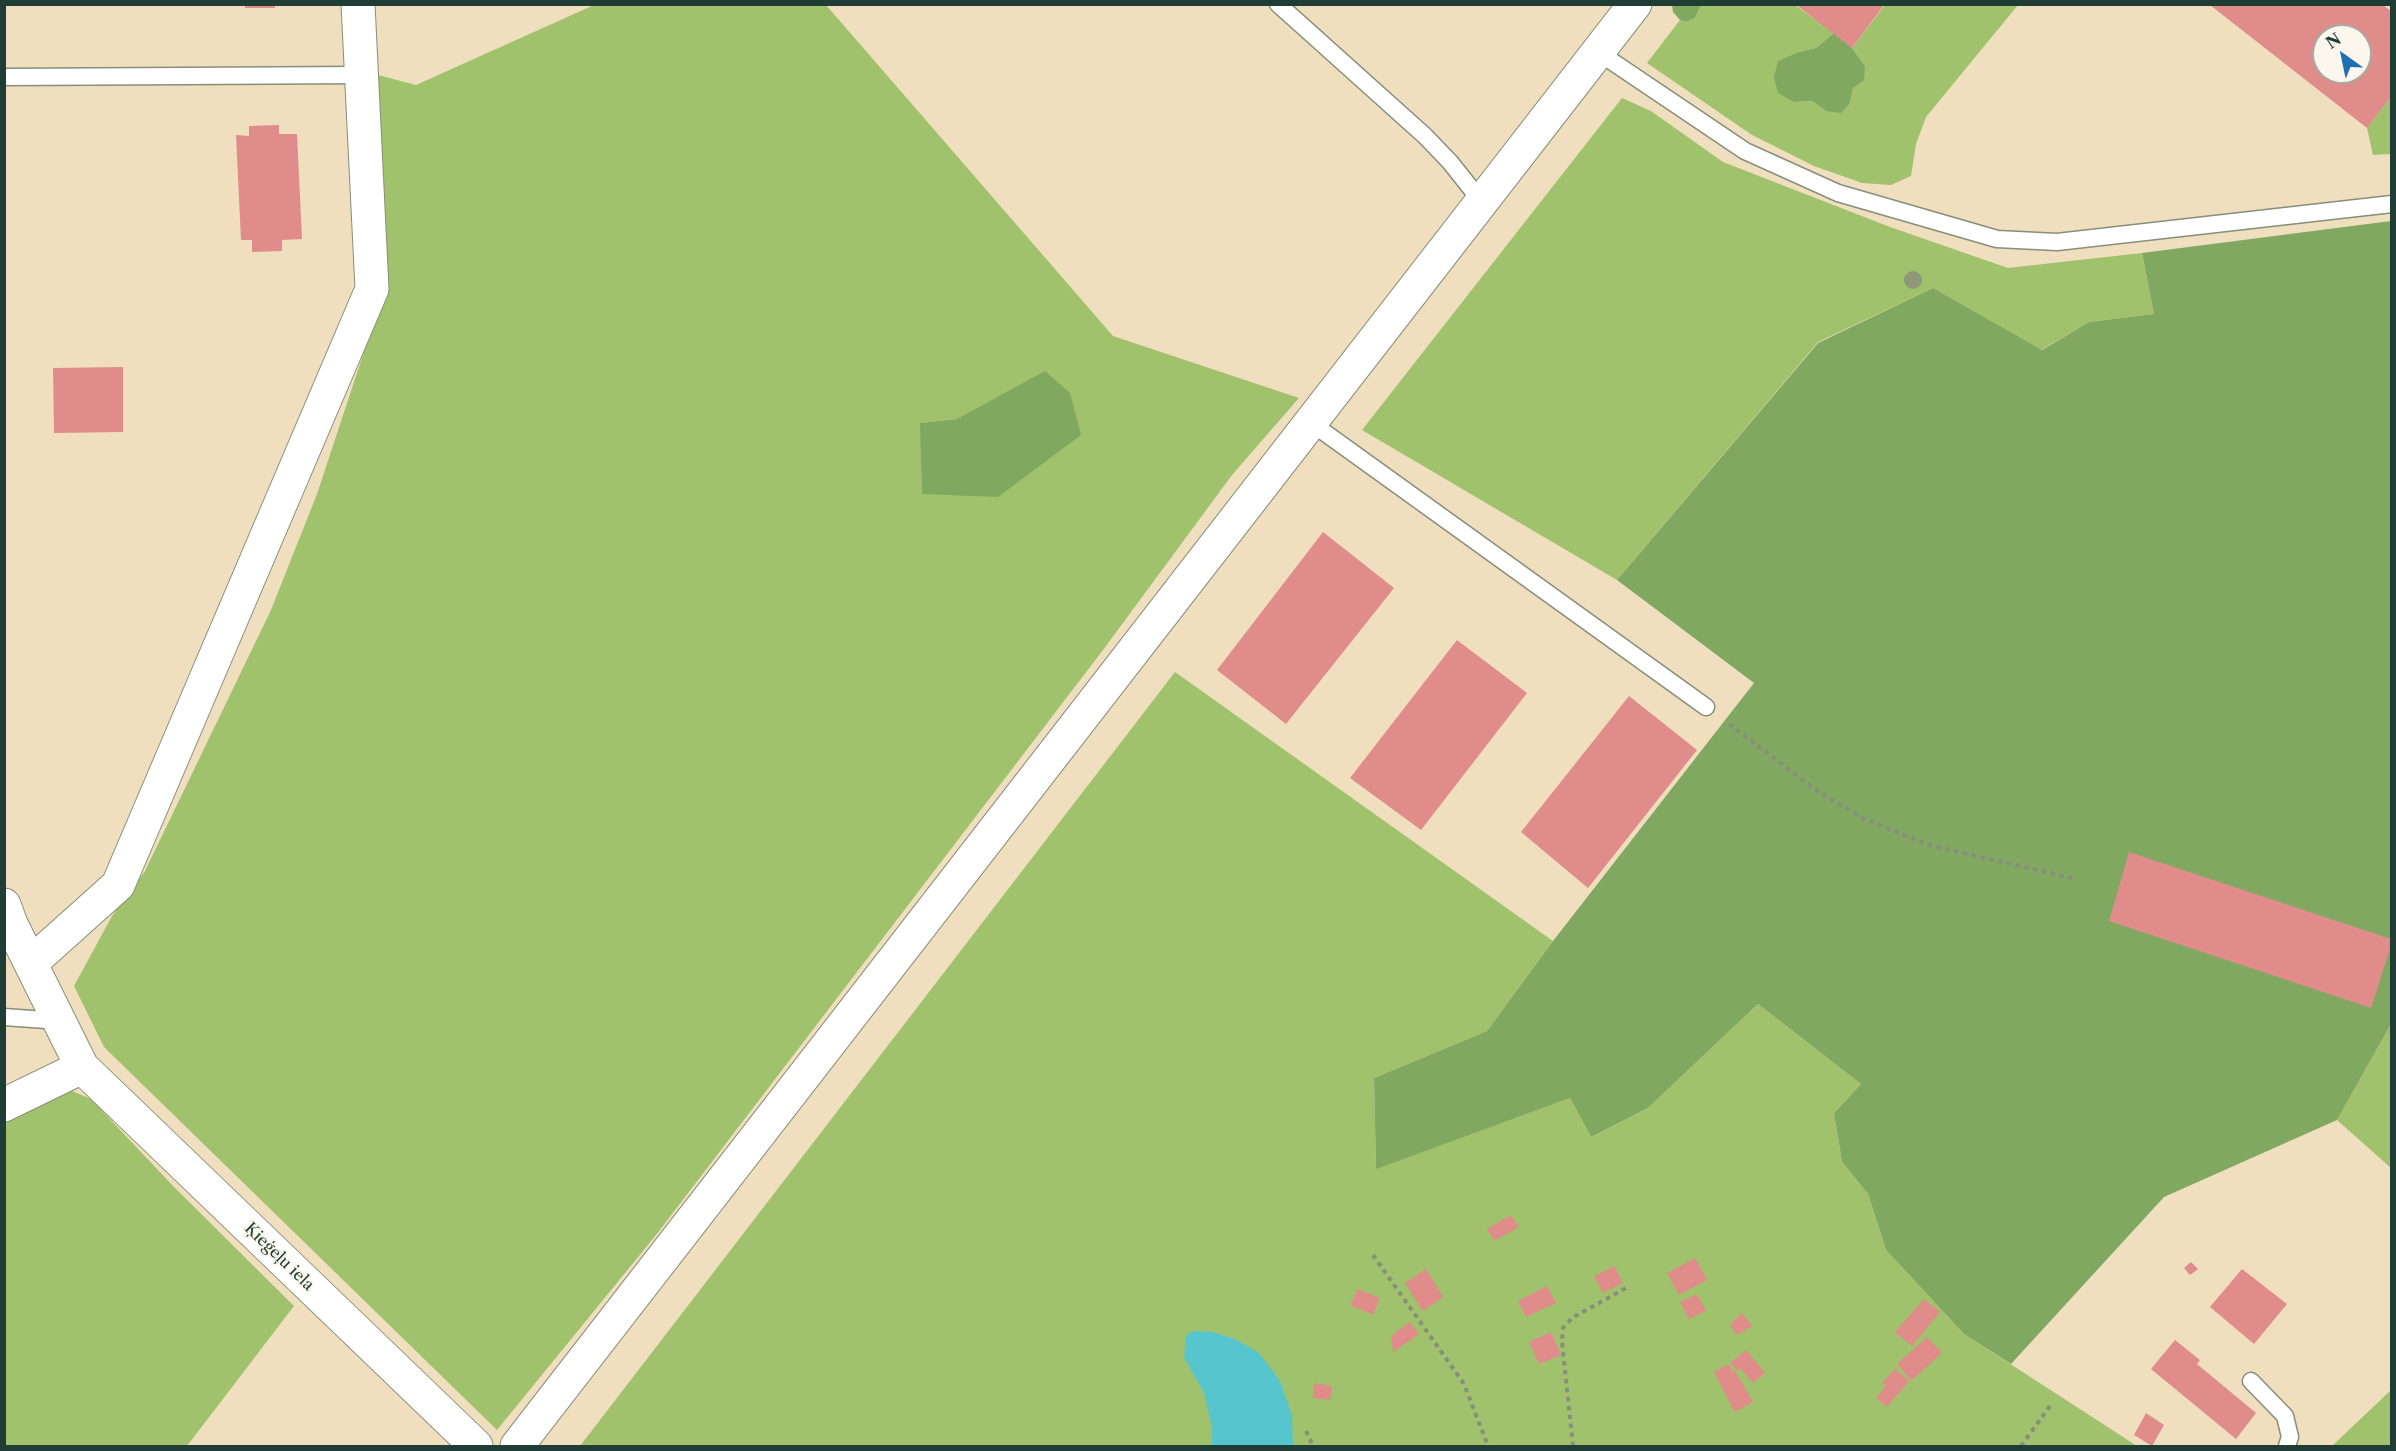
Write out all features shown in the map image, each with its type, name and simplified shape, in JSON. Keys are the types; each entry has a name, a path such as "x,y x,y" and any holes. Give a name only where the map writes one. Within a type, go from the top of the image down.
{"street":[{"path":"31,963 118,885 372,289 358,4"},
{"path":"517,1446 1635,4"},
{"name":"Ķieģeļu iela","path":"4,905 82,1067 476,1446"},
{"path":"4,1105 82,1067"}],"lane":[{"path":"1278,4 1425,136 1450,162 1481,201"},
{"path":"1598,52 1745,151 1838,193 1997,239 2057,242 2391,204"},
{"path":"4,77 362,75"},
{"path":"1310,422 1706,707"},
{"path":"4,1017 60,1022"},
{"path":"2251,1381 2285,1416 2290,1437 2287,1446"}],"path":[{"path":"1706,707 1816,790 1860,817 1929,845 2076,879"},
{"path":"1372,1255 1464,1384 1488,1446"},
{"path":"1573,1446 1562,1342 1563,1328 1572,1318 1626,1288"},
{"path":"2022,1446 2050,1407"},
{"path":"1306,1431 1313,1446"}],"green space":[{"path":"1672,4 1701,5 1695,18 1686,22 1680,20 1673,12"},
{"path":"594,5 826,5 1113,336 1299,398 1232,475 1103,650 656,1235 497,1430 104,1047 74,986 112,916 145,871 271,610 317,494 388,279 378,75 416,85","holes":["957,419 922,494 921,423"]},
{"path":"1701,5 1795,5 1834,33 1816,48 1799,52 1794,102 1812,101 1826,111 1850,103 1853,88 1865,66 1852,48 1885,5 2018,5 1926,117 1916,144 1911,176 1891,185 1862,183 1814,166 1752,135 1647,63 1680,20 1686,22 1695,18"},
{"path":"1834,33 1852,48 1865,66 1864,80 1853,88 1850,103 1841,113 1826,111 1812,101 1794,102 1778,93 1774,77 1778,61 1816,48"},
{"path":"2391,97 2391,154 2373,155 2367,128"},
{"path":"1622,98 1651,111 1723,162 1890,227 2008,268 2142,253 2154,314 2089,322 2041,350 1933,288 1818,342 1617,580 1362,430"},
{"path":"2391,221 2391,1024 2337,1120 2164,1197 2011,1364 1964,1334 1886,1250 1868,1194 1842,1162 1834,1113 1861,1084 1758,1004 1648,1108 1591,1137 1570,1098 1376,1169 1374,1078 1487,1031 1553,941 1754,683 1617,580 1818,343 1933,288 2042,350 2089,322 2154,314 2142,253"},
{"path":"1045,371 1070,393 1081,435 998,497 922,494 920,423 957,419"},
{"path":"1175,672 1553,941 1487,1031 1374,1078 1376,1168 1570,1098 1591,1137 1648,1108 1758,1004 1861,1084 1834,1113 1842,1162 1868,1194 1886,1250 1964,1334 2137,1446 580,1446"},
{"path":"2391,1024 2391,1168 2337,1120"},
{"path":"65,1088 91,1099 174,1187 294,1306 187,1446 5,1446 5,1112"},
{"path":"2391,1390 2391,1446 2332,1446"}],"water":[{"path":"1193,1331 1212,1332 1235,1339 1259,1353 1280,1381 1292,1415 1293,1446 1212,1446 1212,1427 1204,1393 1184,1357 1186,1336"}],"building":[{"path":"245,4 275,4 275,8 245,8"},
{"path":"1795,4 1885,4 1852,48"},
{"path":"2210,5 2383,5 2391,11 2391,97 2367,128"},
{"path":"279,125 279,134 297,134 302,239 282,240 282,251 252,252 252,240 241,240 236,135 249,136 249,126"},
{"path":"123,367 123,432 54,433 53,368"},
{"path":"1323,532 1394,588 1286,724 1217,670"},
{"path":"1457,640 1527,693 1421,830 1350,778"},
{"path":"1629,696 1697,750 1588,888 1521,832"},
{"path":"2129,852 2391,939 2391,946 2371,1008 2109,921"},
{"path":"1511,1215 1519,1227 1494,1241 1487,1229"},
{"path":"1695,1258 1707,1280 1679,1295 1667,1273"},
{"path":"2191,1262 2198,1269 2190,1275 2184,1268"},
{"path":"1614,1266 1623,1283 1603,1293 1594,1276"},
{"path":"1426,1269 1443,1297 1423,1311 1405,1283"},
{"path":"2242,1269 2287,1304 2254,1344 2210,1307"},
{"path":"1547,1286 1556,1303 1526,1317 1518,1301"},
{"path":"1358,1289 1380,1298 1373,1315 1350,1305"},
{"path":"1697,1294 1706,1311 1689,1319 1680,1302"},
{"path":"1924,1299 1940,1312 1912,1346 1895,1332"},
{"path":"1742,1313 1752,1326 1737,1335 1730,1325"},
{"path":"1410,1322 1419,1334 1393,1352 1391,1336"},
{"path":"1551,1332 1561,1355 1539,1364 1529,1342"},
{"path":"1927,1337 1942,1353 1911,1381 1897,1364"},
{"path":"2175,1340 2200,1360 2197,1364 2256,1413 2236,1439 2151,1369"},
{"path":"1746,1350 1765,1373 1753,1383 1740,1368 1737,1371 1730,1363"},
{"path":"1728,1364 1733,1372 1735,1371 1753,1402 1735,1412 1714,1372"},
{"path":"1895,1369 1909,1381 1887,1407 1876,1398 1886,1386 1882,1383"},
{"path":"1314,1383 1332,1386 1330,1400 1313,1398"},
{"path":"2146,1413 2164,1425 2152,1446 2134,1435"}]}
